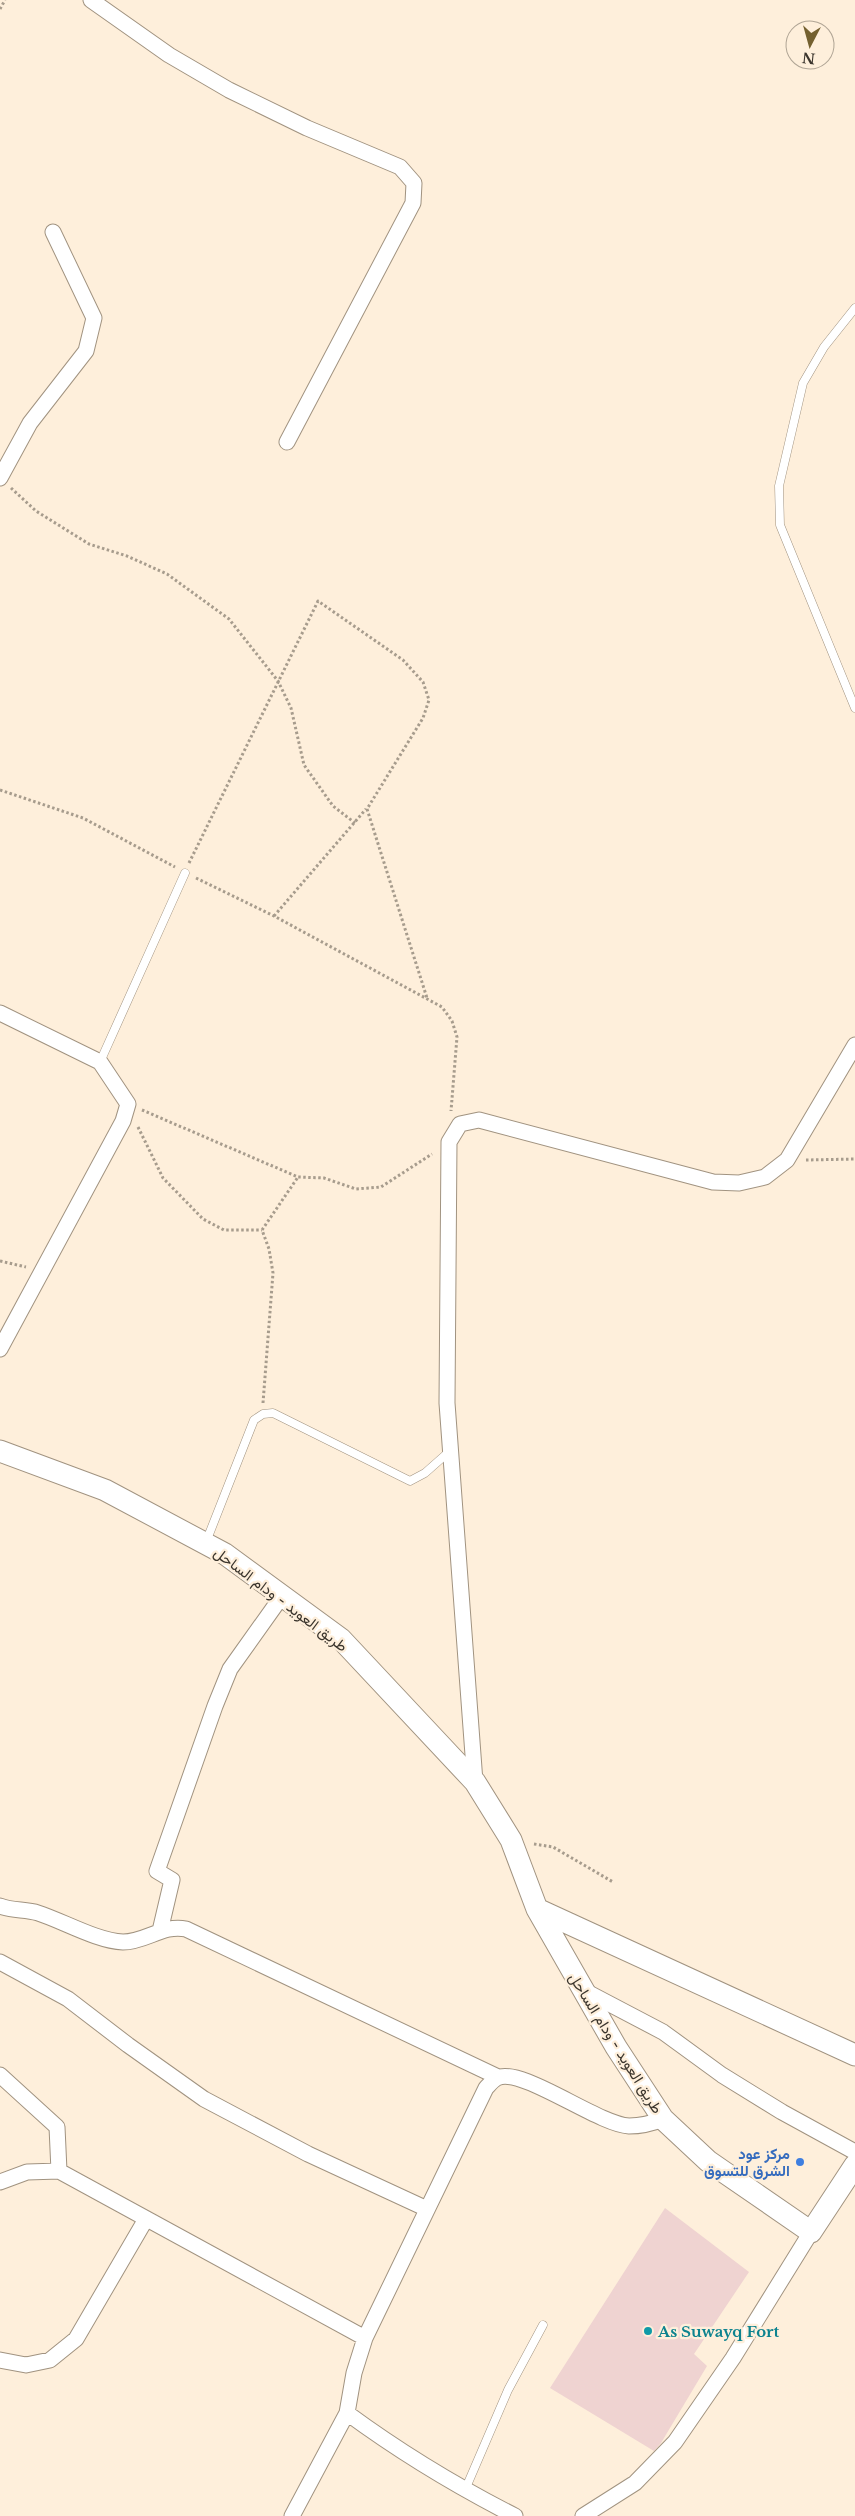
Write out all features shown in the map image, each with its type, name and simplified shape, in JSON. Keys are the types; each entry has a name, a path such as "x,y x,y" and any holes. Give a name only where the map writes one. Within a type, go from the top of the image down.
{"main road":[{"name":"طريق العويد - ودام الساحل","path":"0,1451 105,1490 226,1554 341,1639 475,1782 511,1840 537,1909 616,2047 663,2119 708,2161 811,2232"},
{"path":"537,1909 855,2055"},
{"path":"811,2232 855,2165"}],"street":[{"path":"91,0 169,55 229,90 307,128 400,167 406,171 414,183 413,203 287,442"},
{"path":"0,478 30,423 86,350 94,318 53,232"},
{"path":"0,1013 100,1062 128,1104 123,1121 0,1350"},
{"path":"475,1782 448,1403 449,1142 460,1124 479,1120 713,1182 739,1183 765,1178 787,1160 855,1045"},
{"path":"160,1931 172,1880 157,1871 215,1706 230,1669 282,1596"},
{"path":"0,1906 36,1912 123,1942 146,1937 175,1926 186,1929 498,2077 516,2076 610,2121 629,2126 649,2124 663,2119"},
{"path":"0,1962 68,1999 128,2045 204,2099 308,2154 428,2209"},
{"path":"582,1989 663,2032 722,2075 782,2112 855,2152"},
{"path":"0,2075 57,2127 59,2171"},
{"path":"292,2516 347,2413 354,2373 365,2338 486,2088 498,2077"},
{"path":"0,2182 27,2172 59,2171 365,2338"},
{"path":"0,2360 26,2364 50,2360 76,2339 146,2219"},
{"path":"584,2516 635,2483 675,2442 733,2358 811,2232"},
{"path":"347,2413 383,2439 464,2491 514,2516"}],"lane":[{"path":"855,308 824,347 803,383 779,486 780,525 855,708"},
{"path":"100,1062 185,873"},
{"path":"206,1544 254,1420 263,1414 273,1413 410,1481 425,1473 451,1450"},
{"path":"464,2491 508,2390 543,2325"}],"path":[{"path":"0,9 5,0"},
{"path":"0,478 44,516 89,544 127,556 167,574 229,619 278,680 291,708 304,766 333,806 354,823"},
{"path":"185,873 318,601 403,660 423,682 429,700 423,718 367,809 274,916"},
{"path":"0,790 84,818 185,873 274,916 442,1007 452,1021 457,1037 451,1113"},
{"path":"367,809 428,998"},
{"path":"128,1104 298,1177 324,1178 356,1189 381,1187 449,1142"},
{"path":"128,1104 146,1148 163,1178 203,1219 224,1230 262,1230"},
{"path":"787,1160 855,1159"},
{"path":"262,1230 298,1177"},
{"path":"262,1230 270,1249 273,1273 263,1414"},
{"path":"0,1261 42,1271"},
{"path":"511,1840 553,1847 613,1882"}],"building":[{"name":"As Suwayq Fort","path":"665,2208 749,2272 694,2354 707,2366 661,2443 654,2451 550,2388"}],"place":[{"name":"مركز عود الشرق للتسوق","path":"800,2162"},
{"name":"As Suwayq Fort","path":"648,2331"}]}
